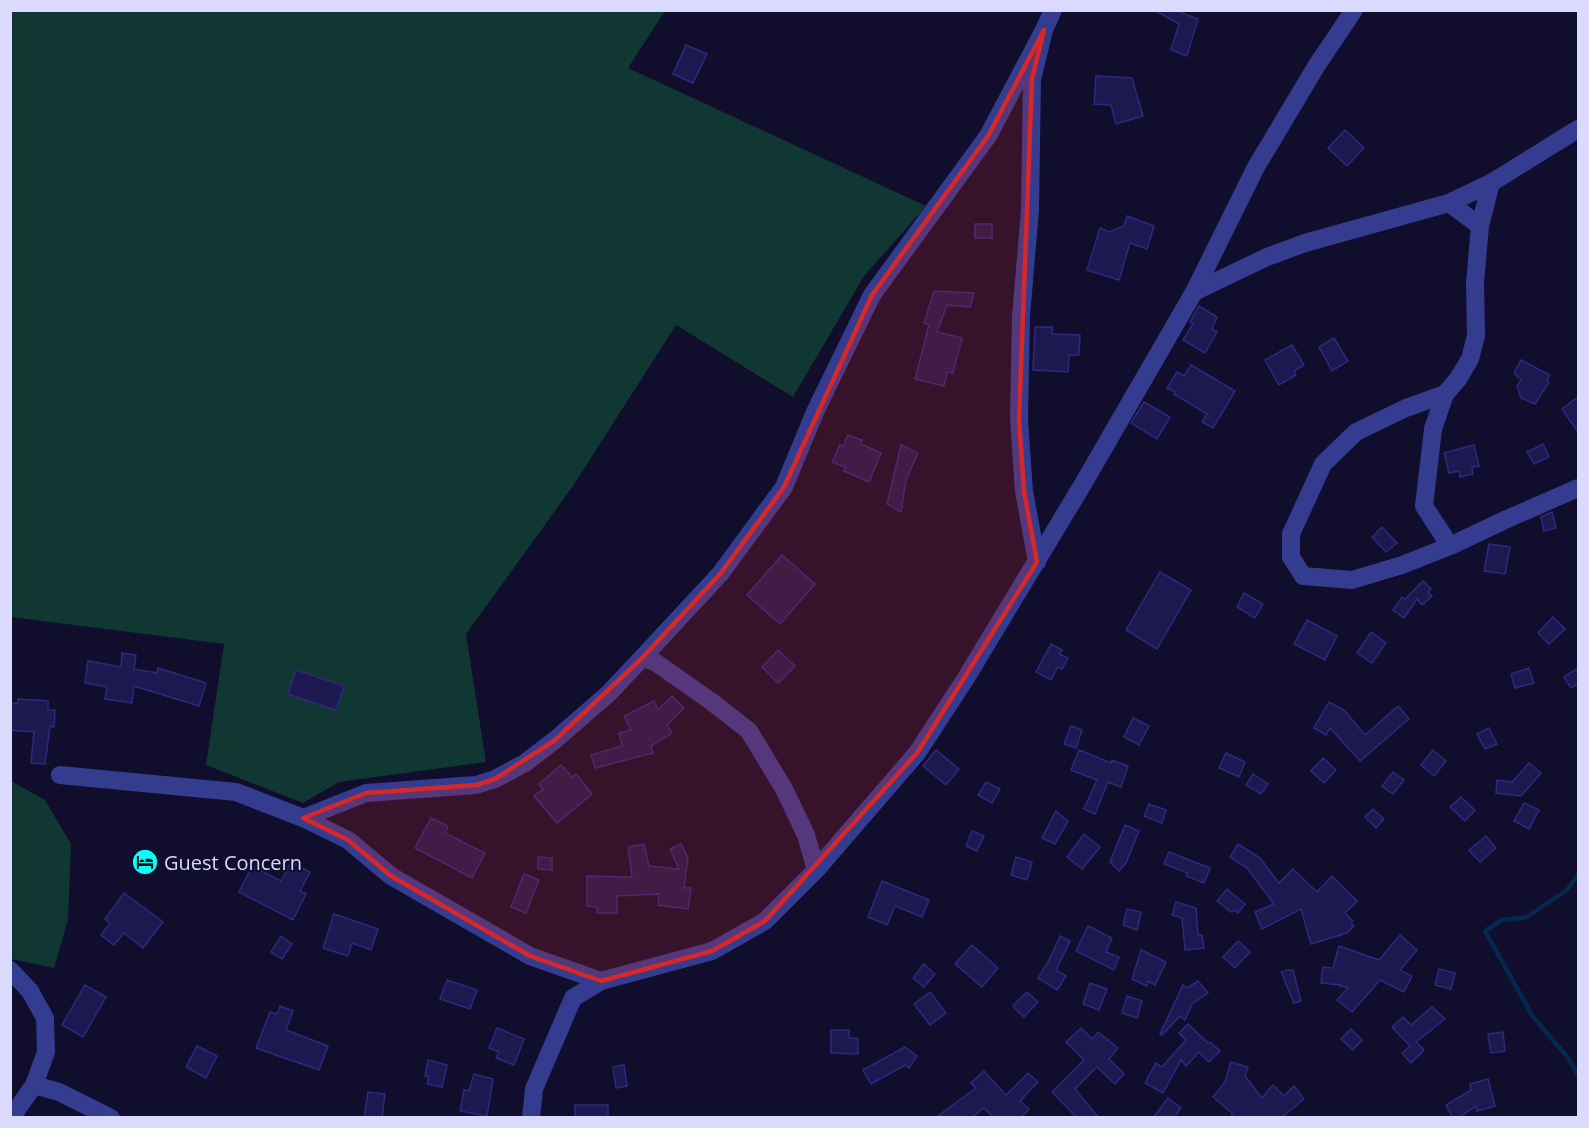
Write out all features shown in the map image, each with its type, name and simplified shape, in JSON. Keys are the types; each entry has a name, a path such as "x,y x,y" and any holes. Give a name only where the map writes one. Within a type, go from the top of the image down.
{"street":[{"path":"303,818 366,793 476,785 495,779 525,763 609,693 720,574 784,487 815,412 872,295 988,136 1053,10"},
{"path":"531,1118 534,1089 573,998 601,981 712,951 765,921 816,870 917,753 1037,562 1194,292 1256,167 1317,65 1354,10"},
{"path":"1037,562 1024,491 1019,396 1021,316 1030,210 1032,79 1044,30"},
{"path":"1194,292 1267,257 1305,243 1449,203 1491,183 1578,129"},
{"path":"1449,546 1424,506 1433,429 1445,394 1458,379 1470,359 1476,336 1475,283 1479,226 1491,183"},
{"path":"1449,203 1479,226"},
{"path":"1445,394 1406,408 1356,432 1323,464 1291,534 1291,557 1303,576 1352,580 1402,565 1578,488"},
{"path":"642,658 655,662 749,731 784,789 806,835 816,870"},
{"path":"60,775 236,792 303,818 348,840 391,876 530,956 601,981"},
{"path":"10,970 30,991 45,1018 45,1052 34,1085 11,1118"},
{"path":"34,1085 59,1092 111,1118"}],"highlighted area":[{"path":"1044,30 1032,79 1019,419 1024,491 1037,562 917,753 765,921 712,951 601,981 530,956 391,876 348,840 303,818 366,793 476,785 495,779 555,740 642,658 720,574 784,487 872,295 988,136"}],"green space":[{"path":"11,11 665,11 628,68 926,206 864,276 793,397 676,325 573,486 466,634 486,762 339,782 303,803 206,765 224,644 11,617"},
{"path":"11,781 45,800 71,844 68,920 54,968 11,959"}],"building":[{"path":"1154,10 1174,10 1198,19 1187,56 1171,50 1179,24"},
{"path":"686,45 707,54 693,83 673,74"},
{"path":"1096,76 1132,78 1143,116 1116,124 1111,105 1094,104"},
{"path":"1345,130 1364,148 1347,166 1328,148"},
{"path":"1127,216 1154,226 1147,249 1130,243 1119,280 1087,270 1100,228 1109,232 1124,226"},
{"path":"975,224 992,224 992,238 975,238"},
{"path":"934,291 974,293 970,307 947,305 937,332 962,338 953,373 947,372 944,386 915,379 929,325 924,323"},
{"path":"1199,306 1217,317 1212,329 1217,332 1205,353 1183,340 1193,324 1190,322"},
{"path":"1035,327 1052,327 1052,334 1080,335 1079,355 1069,355 1068,372 1033,370"},
{"path":"1334,338 1348,361 1332,371 1319,347"},
{"path":"1292,345 1304,365 1294,371 1296,375 1279,385 1265,360"},
{"path":"1521,360 1550,375 1547,381 1549,382 1535,404 1521,398 1517,386 1521,380 1514,373"},
{"path":"1191,365 1235,391 1213,428 1202,422 1207,414 1167,388 1177,372 1184,376"},
{"path":"1578,397 1578,432 1562,409"},
{"path":"1144,402 1170,417 1157,439 1131,423"},
{"path":"848,435 862,440 861,444 881,453 869,482 844,471 845,467 832,462"},
{"path":"1543,444 1549,457 1534,464 1527,452"},
{"path":"901,445 918,453 906,480 901,512 887,504"},
{"path":"1474,445 1479,466 1472,467 1473,474 1460,477 1459,471 1449,473 1444,453"},
{"path":"1552,512 1556,528 1544,531 1541,517"},
{"path":"1382,527 1397,543 1386,552 1372,537"},
{"path":"1489,544 1510,547 1505,574 1484,571"},
{"path":"782,555 815,584 780,624 747,595"},
{"path":"1160,572 1191,590 1157,649 1126,630"},
{"path":"1423,581 1431,589 1428,592 1432,596 1422,605 1417,599 1404,618 1393,610 1402,597 1405,599"},
{"path":"1244,593 1263,604 1255,618 1237,607"},
{"path":"1553,617 1565,629 1549,644 1538,633"},
{"path":"1307,620 1337,636 1325,660 1294,644"},
{"path":"1371,632 1386,643 1372,663 1357,653"},
{"path":"1051,644 1062,650 1059,654 1068,658 1062,669 1058,667 1051,680 1036,672"},
{"path":"778,650 795,666 778,683 762,667"},
{"path":"122,653 136,655 134,669 157,673 158,668 206,683 199,706 134,686 132,703 105,699 107,687 85,683 88,661 121,667"},
{"path":"1529,668 1534,683 1515,688 1511,674"},
{"path":"1578,668 1578,684 1571,688 1564,677"},
{"path":"296,670 344,686 336,710 288,694"},
{"path":"672,696 684,708 667,725 672,733 651,746 653,753 595,768 591,755 622,746 619,733 631,730 624,716 654,701 658,710"},
{"path":"18,699 48,701 48,710 55,710 54,727 50,726 45,764 31,763 34,732 10,730 10,703 18,703"},
{"path":"1329,702 1344,710 1365,735 1398,706 1409,719 1360,761 1330,728 1326,735 1314,728"},
{"path":"1133,718 1149,726 1139,745 1124,737"},
{"path":"1071,726 1082,730 1076,748 1064,744"},
{"path":"1489,728 1497,744 1485,749 1477,734"},
{"path":"936,750 959,769 946,785 923,766"},
{"path":"1079,750 1111,763 1112,760 1128,766 1121,787 1108,782 1095,814 1084,809 1097,780 1071,770"},
{"path":"1433,750 1446,761 1434,776 1421,765"},
{"path":"1226,753 1245,762 1239,777 1219,768"},
{"path":"1323,758 1336,770 1324,783 1311,771"},
{"path":"1529,763 1541,773 1521,796 1496,793 1497,780 1512,782"},
{"path":"561,765 572,777 576,774 592,794 557,823 534,796 543,789 539,784"},
{"path":"1393,772 1404,780 1393,794 1382,786"},
{"path":"1253,774 1268,784 1261,794 1246,785"},
{"path":"986,782 1000,789 992,803 978,795"},
{"path":"1461,797 1475,810 1465,821 1450,807"},
{"path":"1524,803 1539,810 1529,829 1514,821"},
{"path":"1149,804 1166,810 1162,823 1144,816"},
{"path":"1373,809 1384,819 1376,828 1365,817"},
{"path":"1056,811 1068,821 1055,844 1042,838"},
{"path":"431,818 448,826 445,833 485,853 472,878 415,848"},
{"path":"1125,825 1139,831 1126,863 1119,871 1110,862"},
{"path":"972,831 984,836 977,851 966,846"},
{"path":"1084,834 1100,847 1082,869 1067,857"},
{"path":"1486,836 1496,848 1480,862 1469,850"},
{"path":"644,844 649,866 679,869 670,849 681,844 688,858 684,888 691,888 688,909 658,905 659,894 617,896 617,913 597,913 597,907 587,906 587,876 632,877 628,847"},
{"path":"1238,844 1260,858 1279,883 1293,869 1317,892 1332,876 1357,901 1345,913 1353,921 1351,923 1354,926 1347,933 1311,944 1301,909 1262,929 1255,912 1274,904 1247,868 1230,857"},
{"path":"1169,852 1210,868 1204,883 1186,876 1188,873 1164,864"},
{"path":"538,857 552,858 552,870 538,869"},
{"path":"1016,857 1032,862 1027,880 1011,875"},
{"path":"291,862 310,872 300,891 306,894 293,920 239,892 252,866 281,881"},
{"path":"524,874 539,880 526,913 511,907"},
{"path":"882,881 929,900 922,917 895,906 887,925 868,917"},
{"path":"1227,889 1245,904 1238,913 1234,910 1231,912 1217,901"},
{"path":"124,893 163,922 143,948 124,933 114,945 101,935 110,923 105,919"},
{"path":"1176,902 1196,908 1198,935 1202,935 1204,948 1185,950 1182,918 1172,915"},
{"path":"1127,909 1141,912 1137,930 1123,925"},
{"path":"334,914 378,929 371,950 352,943 348,956 323,948"},
{"path":"1088,926 1112,938 1106,952 1119,957 1114,970 1076,951"},
{"path":"1400,935 1417,950 1400,970 1412,976 1404,992 1380,980 1352,1012 1337,1000 1348,988 1321,983 1323,967 1333,968 1339,946 1379,960"},
{"path":"281,936 292,944 282,959 271,952"},
{"path":"1060,936 1070,941 1056,970 1066,976 1057,990 1038,978"},
{"path":"1238,941 1250,952 1235,968 1223,957"},
{"path":"972,945 998,968 982,987 955,964"},
{"path":"1141,950 1166,962 1155,985 1148,981 1147,986 1132,979"},
{"path":"924,964 935,974 924,987 913,978"},
{"path":"1439,969 1455,973 1451,989 1435,985"},
{"path":"1293,970 1301,1001 1294,1003 1281,972"},
{"path":"447,980 477,990 470,1009 440,999"},
{"path":"1198,981 1208,993 1192,1004 1185,1020 1180,1016 1162,1035 1160,1034 1183,985 1187,988"},
{"path":"1090,983 1107,989 1099,1010 1083,1004"},
{"path":"85,985 106,997 83,1037 62,1025"},
{"path":"930,992 946,1013 930,1025 914,1004"},
{"path":"1027,992 1038,1002 1024,1017 1013,1006"},
{"path":"1127,996 1142,1001 1137,1018 1122,1013"},
{"path":"280,1006 293,1011 286,1030 328,1046 319,1070 256,1048 270,1012 277,1014"},
{"path":"1432,1007 1445,1019 1416,1042 1424,1050 1411,1063 1402,1053 1410,1046 1392,1027 1403,1017 1411,1025"},
{"path":"1188,1024 1220,1051 1209,1062 1199,1052 1186,1066 1181,1060 1163,1093 1145,1083 1156,1063 1162,1067 1186,1040 1179,1033"},
{"path":"497,1028 524,1039 514,1065 496,1058 499,1052 489,1048"},
{"path":"1081,1028 1092,1039 1098,1032 1118,1048 1109,1059 1124,1074 1115,1084 1097,1067 1075,1089 1099,1118 1077,1118 1052,1092 1084,1060 1066,1042"},
{"path":"1351,1029 1362,1040 1353,1050 1341,1039"},
{"path":"831,1030 849,1030 849,1038 858,1038 858,1054 831,1053"},
{"path":"1503,1032 1505,1051 1491,1053 1488,1034"},
{"path":"197,1046 217,1056 206,1078 186,1067"},
{"path":"905,1047 917,1056 909,1068 905,1065 871,1084 863,1070"},
{"path":"428,1060 447,1065 442,1087 427,1084 429,1077 425,1076"},
{"path":"1231,1062 1248,1067 1245,1076 1262,1098 1273,1085 1284,1096 1294,1086 1304,1099 1281,1118 1232,1118 1232,1113 1213,1097 1225,1082"},
{"path":"624,1065 627,1086 616,1088 613,1067"},
{"path":"984,1071 1006,1095 1028,1073 1038,1082 1020,1101 1029,1109 1021,1118 994,1118 984,1108 971,1118 935,1118 976,1088 971,1083"},
{"path":"474,1074 493,1079 487,1116 460,1111 464,1090 469,1091"},
{"path":"1488,1079 1495,1106 1477,1111 1476,1106 1458,1118 1453,1118 1446,1105 1471,1090 1470,1084"},
{"path":"368,1092 385,1094 382,1118 364,1118"},
{"path":"1168,1098 1181,1108 1174,1118 1153,1118"},
{"path":"575,1105 608,1105 608,1118 575,1118"}],"waterway":[{"path":"1578,875 1567,890 1527,917 1502,920 1485,931 1533,1017 1566,1055 1578,1075"}],"place":[{"name":"Guest Concern","path":"145,862"}]}
